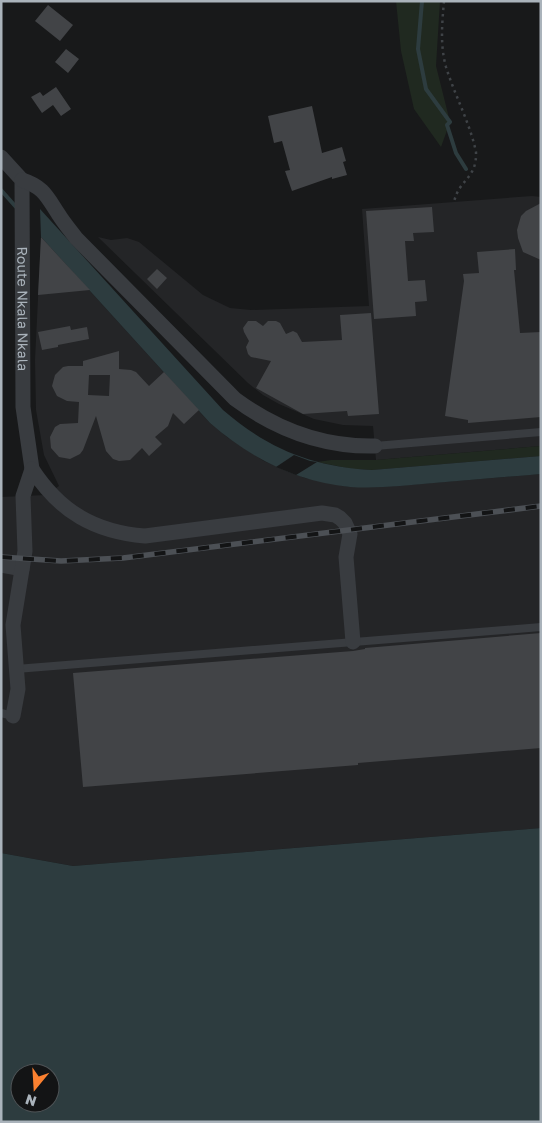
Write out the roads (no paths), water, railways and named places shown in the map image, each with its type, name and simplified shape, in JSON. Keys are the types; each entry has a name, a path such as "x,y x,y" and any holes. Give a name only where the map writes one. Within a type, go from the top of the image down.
{"street":[{"path":"1,157 22,180 38,186 45,192 62,220 76,238 235,398 252,411 276,425 308,438 341,445 375,446"},
{"name":"Route Nkala Nkala","path":"22,180 23,407 32,470"},
{"path":"7,715 18,689 13,625 25,551 23,496 32,470"},
{"path":"32,470 50,494 74,514 101,528 130,534 145,536 322,513 335,515 345,523 350,534 346,557 353,642"},
{"path":"1,565 22,570"}],"lane":[{"path":"375,446 541,432"},
{"path":"16,669 541,627"}],"waterway":[{"path":"422,1 418,49 426,89 450,122 447,125 456,153 466,169"},
{"path":"1,190 16,207"}],"railway":[{"path":"1,557 61,561 123,558 541,506"}]}
